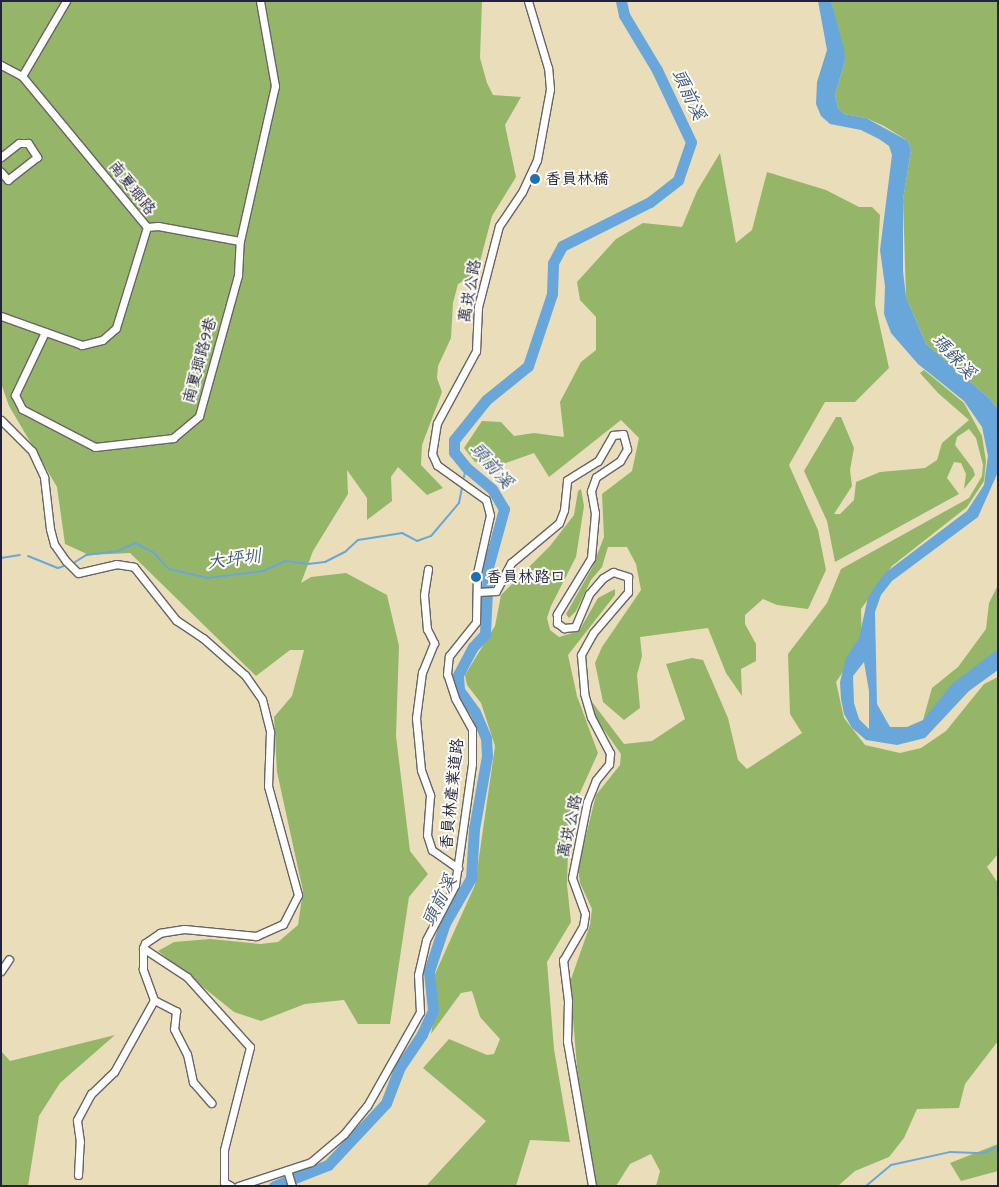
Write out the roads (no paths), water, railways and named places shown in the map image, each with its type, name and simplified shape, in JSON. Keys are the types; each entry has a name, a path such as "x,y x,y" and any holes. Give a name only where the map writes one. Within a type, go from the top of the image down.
{"street":[{"path":"22,76 66,1"},
{"path":"147,227 158,226 240,242 275,86 260,1"},
{"name":"萬崁公路","path":"528,1 548,68 550,90 537,160 522,192 499,226 478,307 476,351 437,423 432,454 437,465 486,500 490,515 477,572 477,592 496,591 511,563 559,523 564,510 567,480 598,461 613,435 623,434 627,449 620,461 596,477 591,491 595,513 591,558 557,614 557,623 564,628 575,627 589,594 603,578 613,572 628,577 628,592 593,633 581,655 584,693 590,717 610,753 609,764 596,780 587,802 572,878 585,914 583,926 563,960 568,1001 567,1040 592,1186"},
{"name":"南夏瑯路","path":"1,65 22,76 147,227 116,328 102,340 82,345 1,316"},
{"path":"1,157 19,143 28,143 37,157 8,180 1,172"},
{"name":"南夏瑯路9巷","path":"45,332 15,395 22,409 96,447 173,438 199,416 238,275 240,242"},
{"path":"1,420 32,451 40,469 54,544 66,561 78,573 116,564 134,566 176,620 203,638 245,675 262,699 270,732 268,786 298,895 283,924 256,936 184,929 160,933 145,943 144,948 142,969 154,1000 176,1011 174,1029 187,1054 193,1082 211,1103"},
{"path":"428,569 424,595 427,629 434,643 422,672 418,692 417,738 421,770 430,795 427,835 432,850 458,868"},
{"name":"香員林產業道路","path":"238,1186 311,1162 344,1134 367,1106 420,1012 418,975 426,940 455,885 472,764 472,729 455,698 447,674 449,656 476,622 477,592"},
{"path":"144,948 187,978 250,1047 224,1150 224,1182 231,1186"},
{"path":"1,971 9,959"},
{"path":"78,1175 80,1142 77,1138 76,1120 91,1094 114,1072 154,1000"},
{"path":"286,1170 292,1186"}],"water":[{"name":"瑪鋉溪","path":"818,1 831,1 844,49 845,61 835,95 838,108 844,114 866,118 908,141 911,150 903,200 903,271 906,297 926,344 989,398 998,409 998,472 978,517 892,581 881,595 875,612 877,704 890,727 907,727 923,720 952,684 998,649 998,670 969,691 925,738 897,745 866,740 852,728 844,714 841,699 840,682 846,658 859,638 868,597 876,585 885,573 967,511 984,485 988,456 982,427 964,401 918,364 891,333 884,314 885,286 880,250 892,155 889,146 879,139 861,130 830,124 821,116 816,104 817,82 827,50","holes":["864,662 869,691 869,729 859,719 854,703 853,676"]}],"waterway":[{"name":"頭前溪","path":"274,1186 328,1165 386,1103 400,1067 422,1034 433,1010 429,971 445,923 471,878 474,829 487,756 486,738 475,712 459,690 458,675 473,647 485,634 488,567 504,509 492,489 466,467 454,452 454,440 486,400 528,366 552,294 553,263 562,246 650,202 678,180 691,142 657,70 624,15 621,1"},
{"name":"大坪圳","path":"464,477 466,467"},
{"name":"大坪圳","path":"75,562 86,555 118,551 135,543 153,552 169,569 207,578 263,571 285,561 308,564 325,562 345,552 358,540 402,533 417,541 431,536 459,503 462,488"},
{"name":"大坪圳","path":"1,558 20,555"},
{"name":"大坪圳","path":"28,556 58,568 64,566"},
{"path":"866,1186 891,1165 950,1152 983,1153 998,1147"}],"place":[{"name":"香員林橋","path":"535,179"},
{"name":"香員林路口","path":"476,577"}]}
